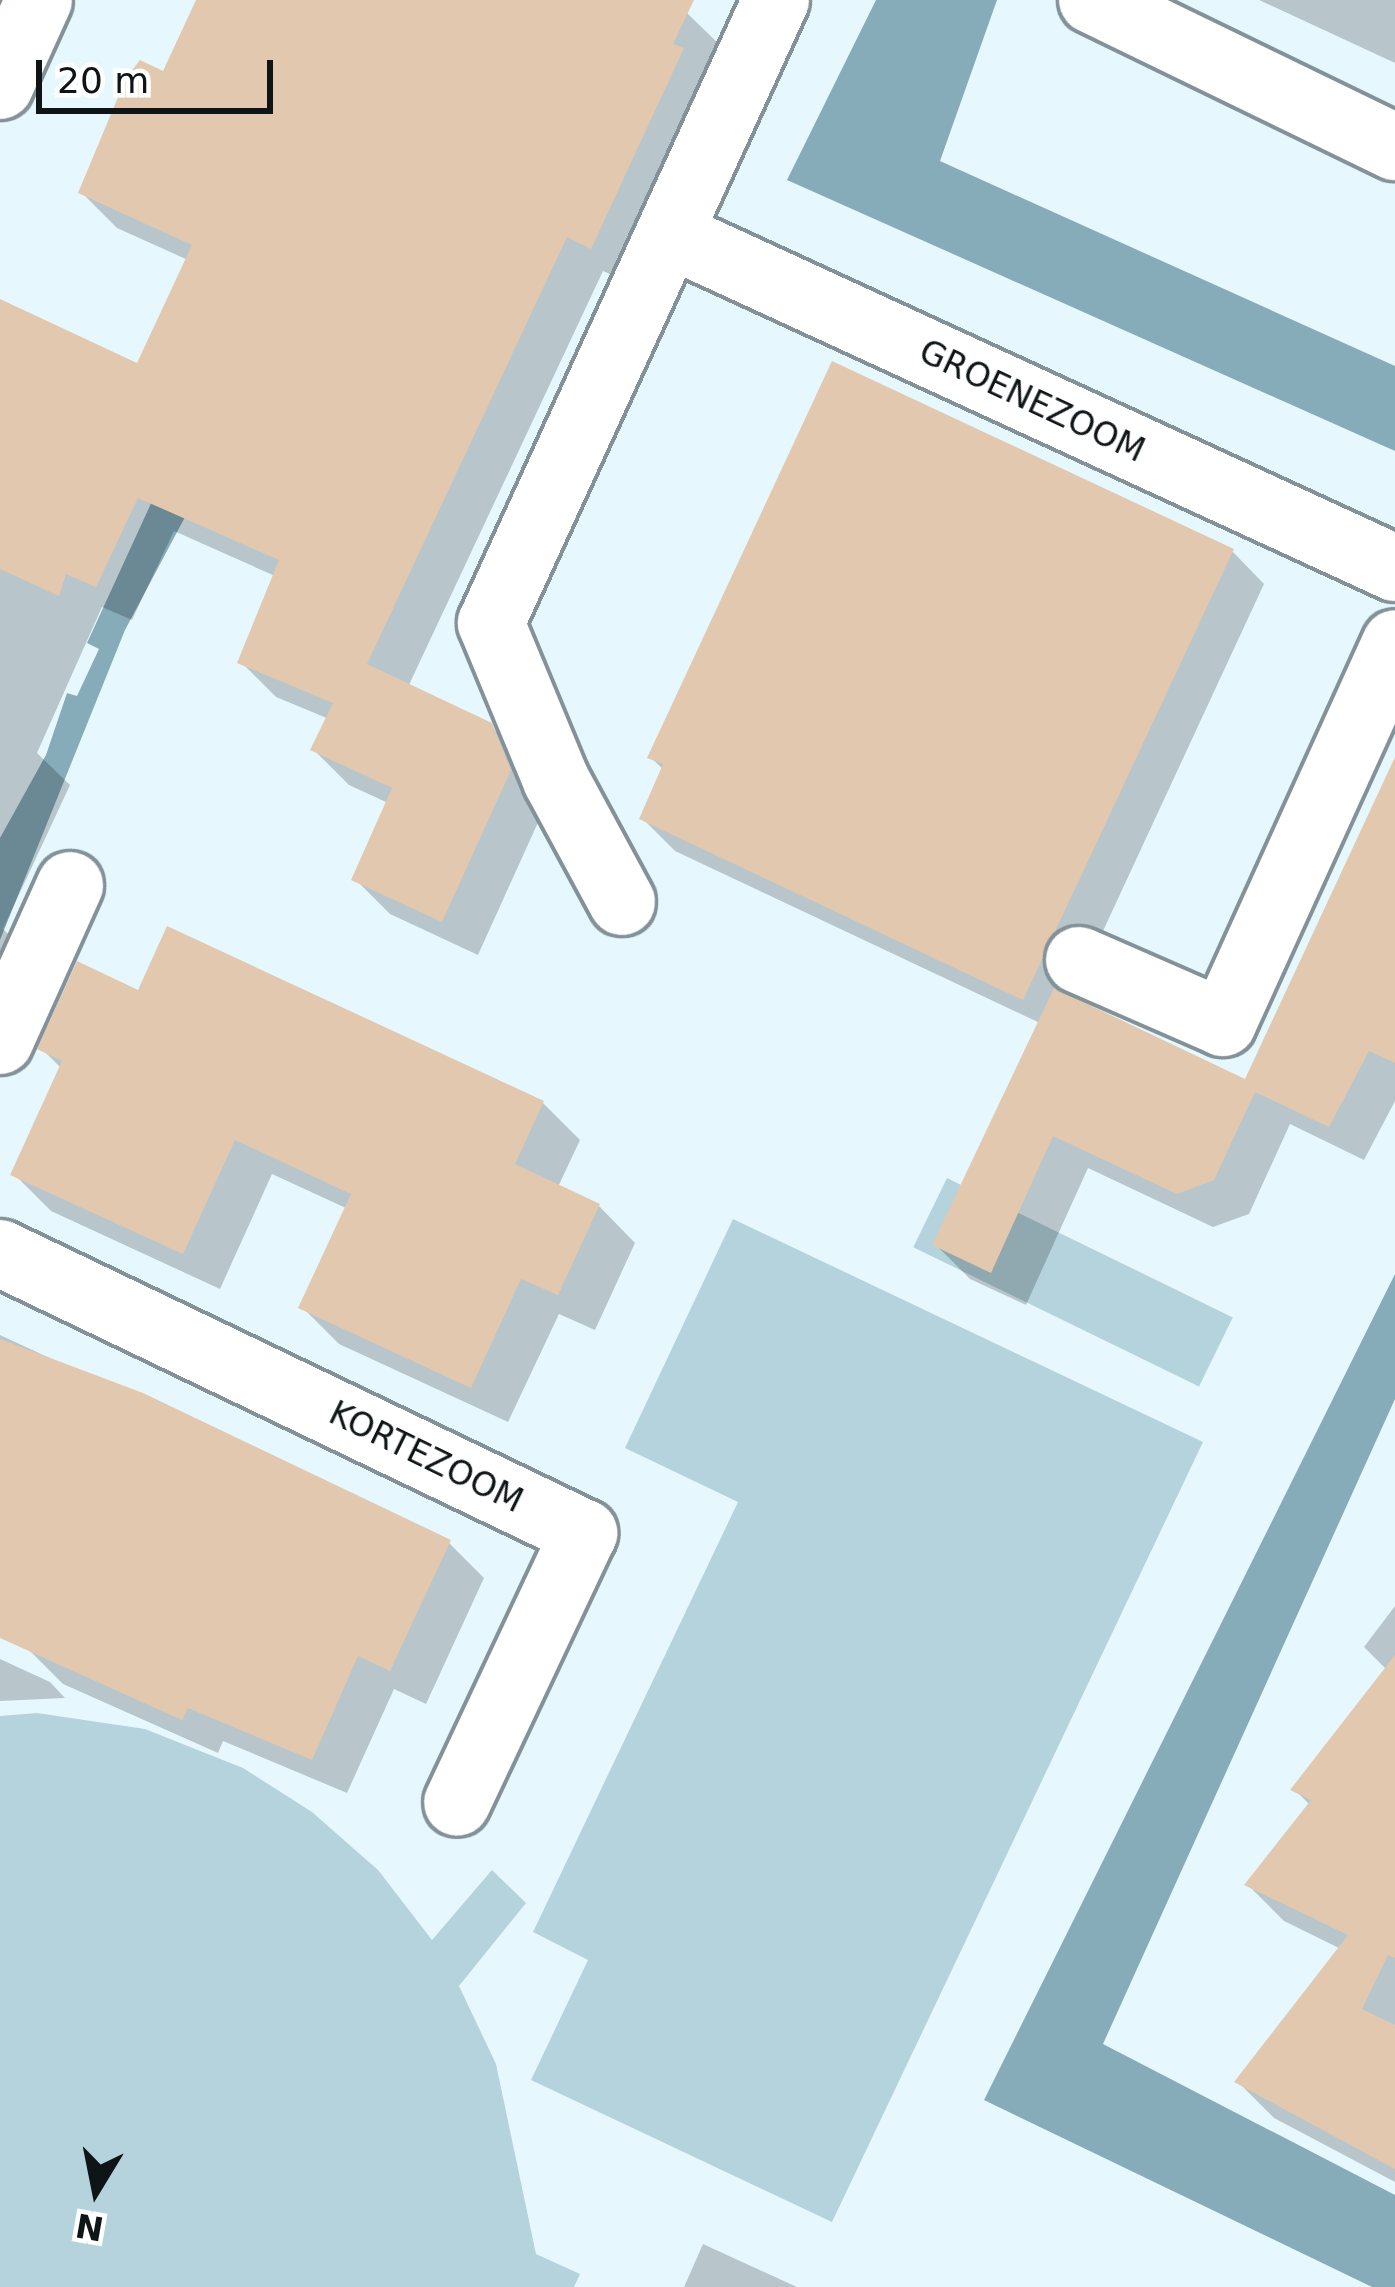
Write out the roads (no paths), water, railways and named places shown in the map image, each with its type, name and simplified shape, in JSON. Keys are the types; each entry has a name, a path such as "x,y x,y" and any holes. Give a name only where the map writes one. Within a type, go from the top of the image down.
{"street":[{"path":"0,86 39,0"},
{"path":"622,902 556,780 491,623 776,0"},
{"path":"1092,0 1395,146"},
{"name":"GROENEZOOM","path":"669,233 1395,568"},
{"path":"1079,960 1223,1023 1395,643"},
{"path":"0,1041 70,885"},
{"name":"KORTEZOOM","path":"0,1252 584,1533 457,1803"}]}
